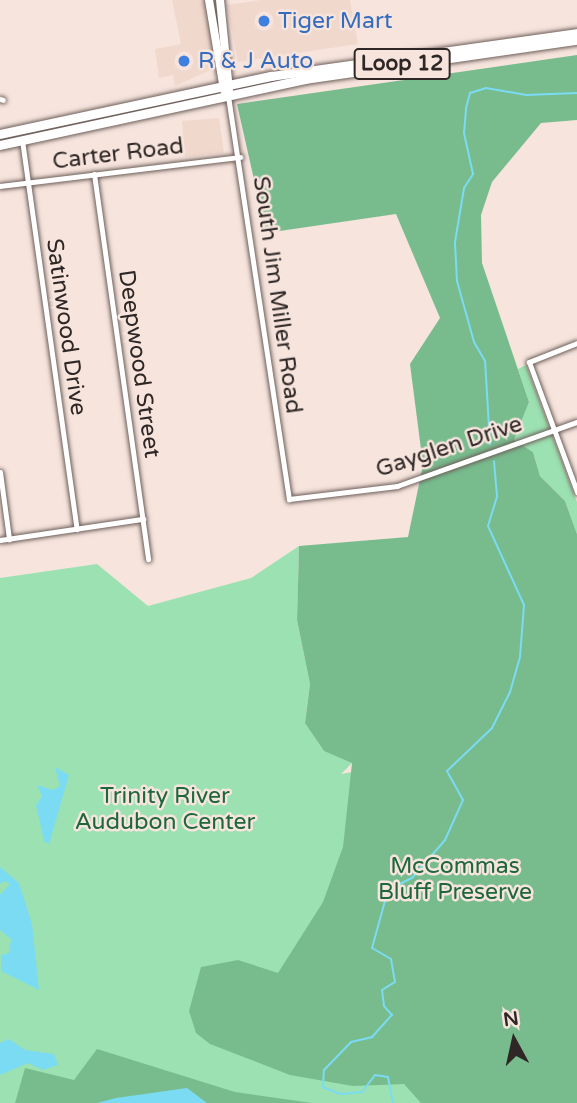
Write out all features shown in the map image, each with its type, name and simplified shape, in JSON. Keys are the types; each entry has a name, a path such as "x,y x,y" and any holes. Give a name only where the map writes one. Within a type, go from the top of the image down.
{"main road":[{"path":"209,0 228,96"},
{"path":"220,0 226,85"},
{"name":"Loop 12","path":"0,145 21,135 226,85 577,33"},
{"name":"Loop 12","path":"0,134 21,135 345,72 577,40"}],"street":[{"name":"South Jim Miller Road","path":"228,96 240,157 289,499"},
{"name":"Satinwood Drive","path":"21,135 77,529"},
{"name":"Carter Road","path":"0,186 240,157"},
{"name":"Deepwood Street","path":"94,174 148,559"},
{"path":"577,343 529,362 577,492"},
{"name":"Gayglen Drive","path":"289,499 397,486 577,422"},
{"path":"0,472 9,539"},
{"path":"0,540 143,519"}],"shaded area":[{"path":"172,0 206,0 215,68 175,86 173,75 159,78 155,49 181,44"},
{"path":"261,0 350,0 358,44 238,62 227,5"},
{"path":"219,118 224,153 185,157 182,121"}],"green space":[{"name":"McCommas Bluff Preserve","path":"577,55 577,120 541,123 492,182 481,215 482,263 529,402 514,440 533,452 540,476 565,501 577,534 577,1103 421,1103 404,1084 353,1086 290,1075 210,1044 196,1033 189,1011 201,967 238,960 278,973 323,902 343,847 352,763 324,751 305,723 310,684 297,620 299,546 408,537 423,465 410,364 440,318 396,214 266,233 237,104"},
{"path":"526,365 577,502 577,534 565,501 540,476 533,452 514,440 529,402 518,369"},
{"path":"299,546 297,620 310,684 305,722 324,751 353,762 341,774 577,733 577,1103 0,1103 0,578 97,564 148,606 251,578"},
{"path":"97,1049 235,1092 312,1103 15,1103 25,1068 74,1080"}],"water":[{"path":"55,767 69,775 49,844 44,841 36,805 42,796 37,785 53,790 60,786"},
{"path":"0,867 19,883 32,924 39,990 1,971 1,955 9,953 11,939 0,930 0,895 10,884 4,881 0,884"},
{"path":"9,1039 25,1050 54,1054 58,1065 43,1070 28,1063 0,1075 0,1043"},
{"path":"187,1088 207,1103 97,1103 116,1098"}],"waterway":[{"path":"490,444 485,361 474,342 457,281 455,242 464,188 473,174 464,133 466,108 470,93 486,88 526,95 577,93"},
{"path":"393,1103 388,1077 375,1075 362,1092 340,1094 323,1087 324,1070 351,1042 372,1037 392,1015 384,1006 382,990 395,982 391,959 372,948 388,890 412,878 445,840 463,800 447,771 492,728 510,692 520,657 524,605 488,526 497,496 494,461"}],"place":[{"name":"Tiger Mart","path":"264,21"},
{"name":"R & J Auto","path":"184,61"}],"park label":[{"name":"Trinity River Audubon Center","path":"165,809"}]}
